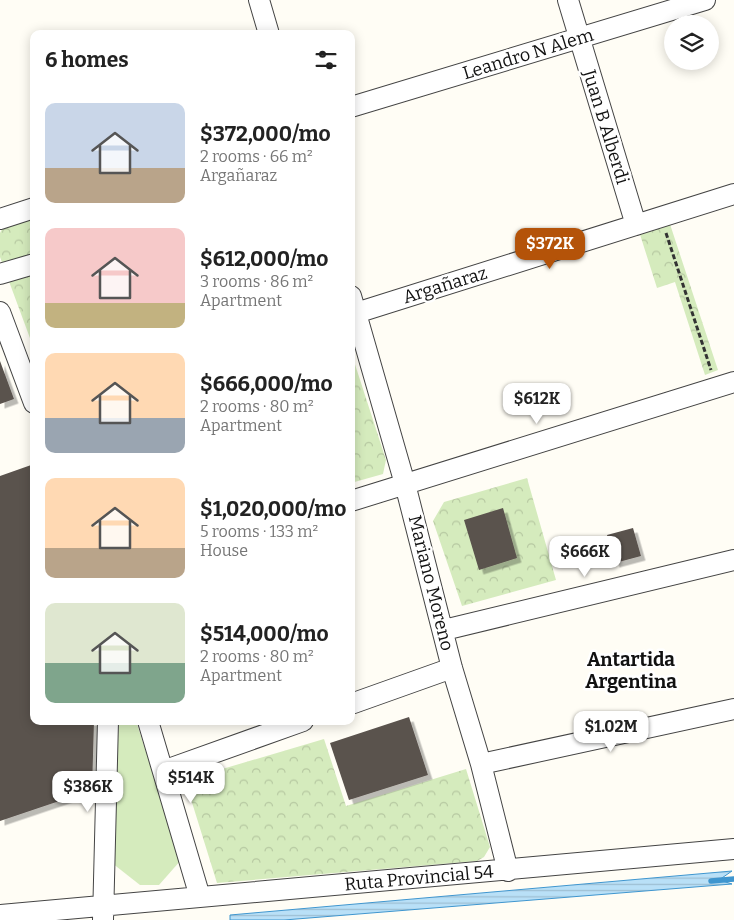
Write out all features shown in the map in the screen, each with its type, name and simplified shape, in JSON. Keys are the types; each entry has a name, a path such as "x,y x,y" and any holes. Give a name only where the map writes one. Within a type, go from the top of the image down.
{"street":[{"path":"259,0 268,30"},
{"name":"Juan B Alberdi","path":"568,0 636,225"},
{"name":"Leandro N Alem","path":"355,107 705,0"},
{"name":"Argañaraz","path":"355,305 636,225 734,194"},
{"path":"0,220 30,209"},
{"path":"0,274 30,265"},
{"name":"Mariano Moreno","path":"355,309 405,484 444,630 452,668 482,764 508,871"},
{"path":"0,312 30,392"},
{"path":"355,500 725,384"},
{"path":"444,630 734,560"},
{"path":"355,703 452,668"},
{"path":"482,764 734,708"},
{"path":"103,912 108,725"},
{"path":"149,725 200,898"},
{"path":"163,771 291,725"},
{"name":"Ruta Provincial 54","path":"0,915 103,912 200,898 734,849"}],"path":[{"path":"664,226 725,384"}],"green space":[{"path":"667,215 718,370 705,375 675,282 657,288 637,225"},
{"path":"30,218 30,338 0,257 0,233 3,227"},
{"path":"355,364 386,460 383,474 355,482"},
{"path":"527,478 556,580 462,606 433,521 444,502"},
{"path":"119,725 137,725 181,860 159,885 140,885 112,863"},
{"path":"324,739 346,806 466,769 490,847 484,857 477,861 217,883 185,780"}],"water":[{"path":"732,871 719,880 732,884 284,920 230,920 230,915"}],"building":[{"path":"0,361 14,399 0,404"},
{"path":"30,465 30,725 94,725 92,790 0,821 0,476"},
{"path":"503,508 517,558 479,570 464,520"},
{"path":"633,528 641,556 615,563 607,535"},
{"path":"409,717 428,775 349,800 330,743"}],"waterway":[{"path":"711,881 734,879"}],"district":[{"name":"Antartida Argentina","path":"631,670"}]}
